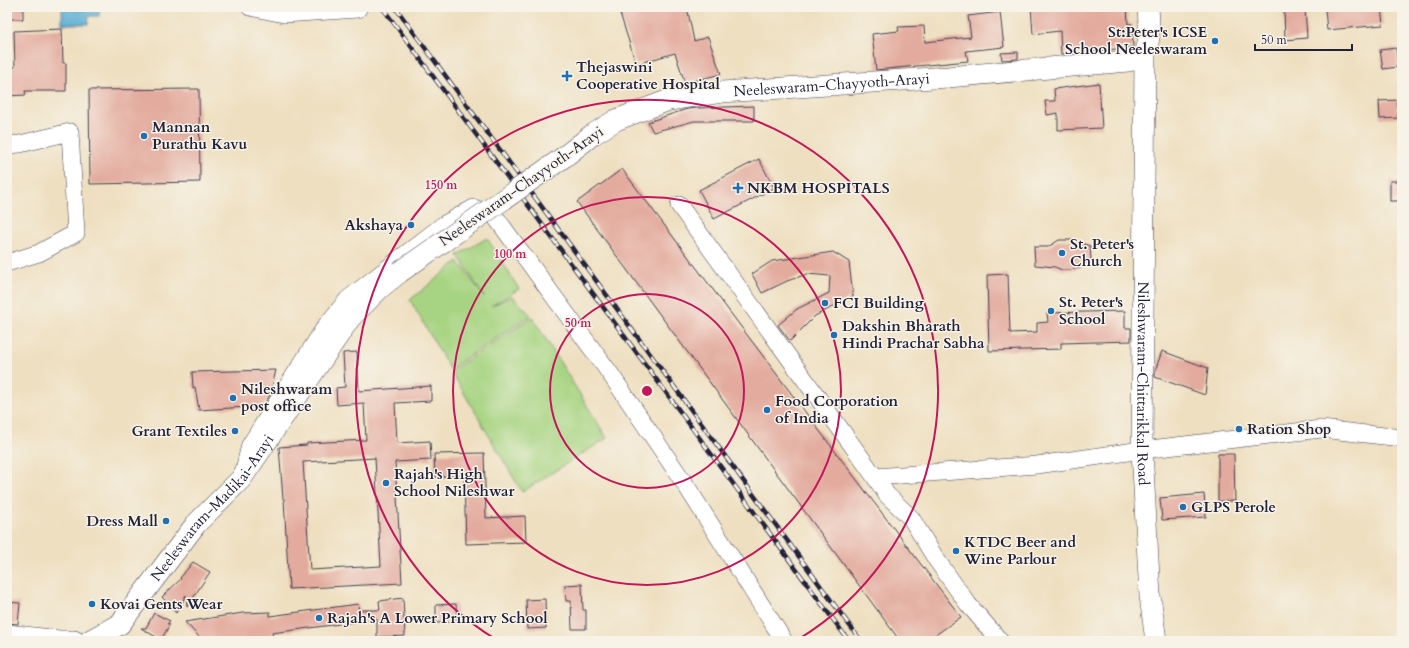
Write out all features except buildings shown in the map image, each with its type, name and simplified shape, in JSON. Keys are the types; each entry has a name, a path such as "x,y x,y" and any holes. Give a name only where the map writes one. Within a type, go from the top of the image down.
{"main road":[{"name":"Nileshwaram-Chittarikkal Road","path":"1148,7 1149,37 1148,47 1145,54 1142,450 1150,596 1156,641"},
{"name":"Neeleswaram-Chayyoth-Arayi","path":"400,272 564,157 592,135 616,120 669,100 722,92 948,77 1128,61 1137,59 1145,54"},
{"name":"Neeleswaram-Madikai-Arayi","path":"89,641 120,624 196,524 241,479 350,318 380,288 400,272"},
{"path":"7,635 59,641 74,641"}],"street":[{"path":"250,7 284,14 358,9"},
{"path":"7,144 20,144 70,132 76,233 39,253 7,263"},
{"path":"679,205 887,495 911,518 936,559 968,604 1000,641"},
{"path":"241,479 250,444 325,327 348,299 443,225 474,208 494,215 609,372 687,487 784,641"},
{"path":"875,477 1037,465 1142,450 1321,430 1402,438"}],"green space":[{"path":"487,238 519,289 491,306 512,296 531,315 450,369 410,300 458,261 484,297 458,255"},
{"path":"532,317 607,438 522,492 451,371"}],"water":[{"path":"62,7 100,7 99,16 89,16 88,24 62,24"}],"railway":[{"path":"382,7 849,641"},
{"path":"395,7 861,641"}],"place":[{"name":"St:Peter's ICSE School Neeleswaram","path":"1215,41"},
{"name":"Thejaswini Cooperative Hospital","path":"567,76"},
{"name":"Mannan Purathu Kavu","path":"144,136"},
{"name":"NKBM HOSPITALS","path":"738,188"},
{"name":"Akshaya","path":"411,225"},
{"name":"St. Peter's Church","path":"1062,253"},
{"name":"FCI Building","path":"825,303"},
{"name":"St. Peter's School","path":"1051,311"},
{"name":"Dakshin Bharath Hindi Prachar Sabha","path":"834,335"},
{"name":"Nileshwaram post office","path":"233,398"},
{"name":"Food Corporation of India","path":"767,410"},
{"name":"Ration Shop","path":"1239,429"},
{"name":"Grant Textiles","path":"235,431"},
{"name":"Rajah's High School Nileshwar","path":"386,483"},
{"name":"GLPS Perole","path":"1183,507"},
{"name":"Dress Mall","path":"166,521"},
{"name":"KTDC Beer and Wine Parlour","path":"956,551"},
{"name":"Kovai Gents Wear","path":"92,604"},
{"name":"Rajah's A Lower Primary School","path":"319,618"}]}
